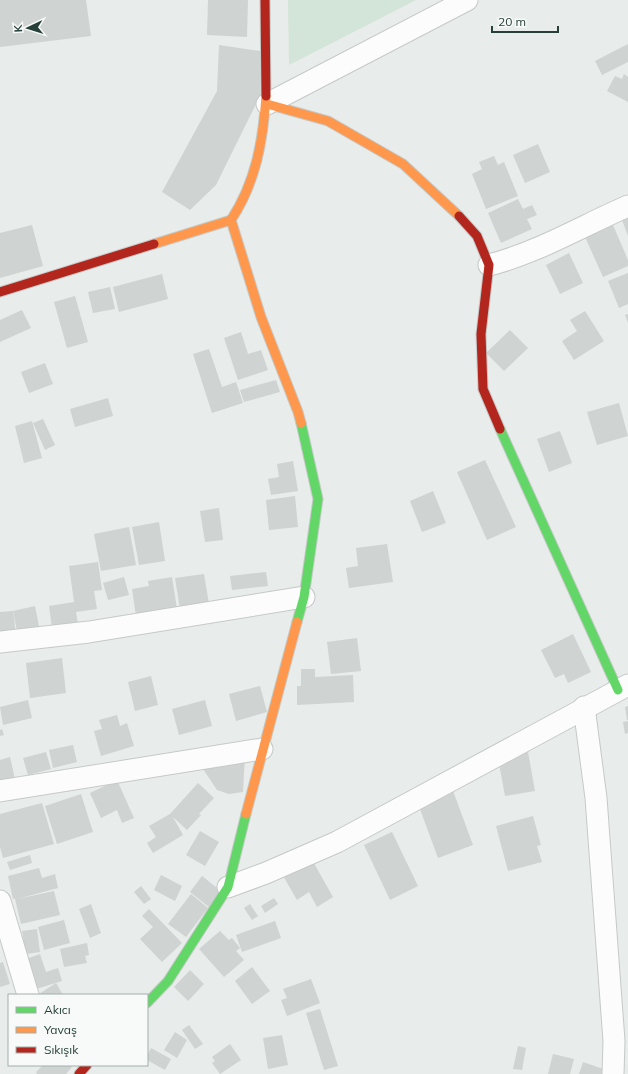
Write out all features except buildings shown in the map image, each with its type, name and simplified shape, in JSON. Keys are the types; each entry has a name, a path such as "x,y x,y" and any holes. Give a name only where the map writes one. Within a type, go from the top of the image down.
{"street":[{"path":"0,292 231,220 248,192 254,170 267,104 265,0"},
{"path":"267,104 467,0"},
{"path":"228,887 266,873 337,842 623,687 515,464 483,390 481,334 489,265 477,236 446,203 403,164 328,121 267,104"},
{"path":"489,265 543,245 628,206"},
{"path":"148,1002 168,981 228,887 262,749 304,597 312,550 318,499 298,412 262,317 231,220"},
{"path":"0,642 89,632 304,597"},
{"path":"584,707 596,798 614,1041 613,1074"},
{"path":"0,791 262,749"},
{"path":"0,901 28,994"},
{"path":"79,1074 86,1066"}],"green space":[{"path":"288,0 416,0 289,65"}],"traffic: fast":[{"path":"297,622 304,597 318,499 301,423"},
{"path":"500,429 618,690"},
{"path":"148,1002 168,981 228,887 246,814"}],"traffic: slow":[{"path":"266,96 263,129 257,161 247,191 231,220 261,317 301,423"},
{"path":"267,104 328,121 403,164 459,216"},
{"path":"154,244 231,220"},
{"path":"246,814 297,622"}],"traffic: jam":[{"path":"265,0 266,96"},
{"path":"459,216 477,236 489,265 481,334 483,389 500,429"},
{"path":"0,292 154,244"},
{"path":"79,1074 86,1066"}]}
